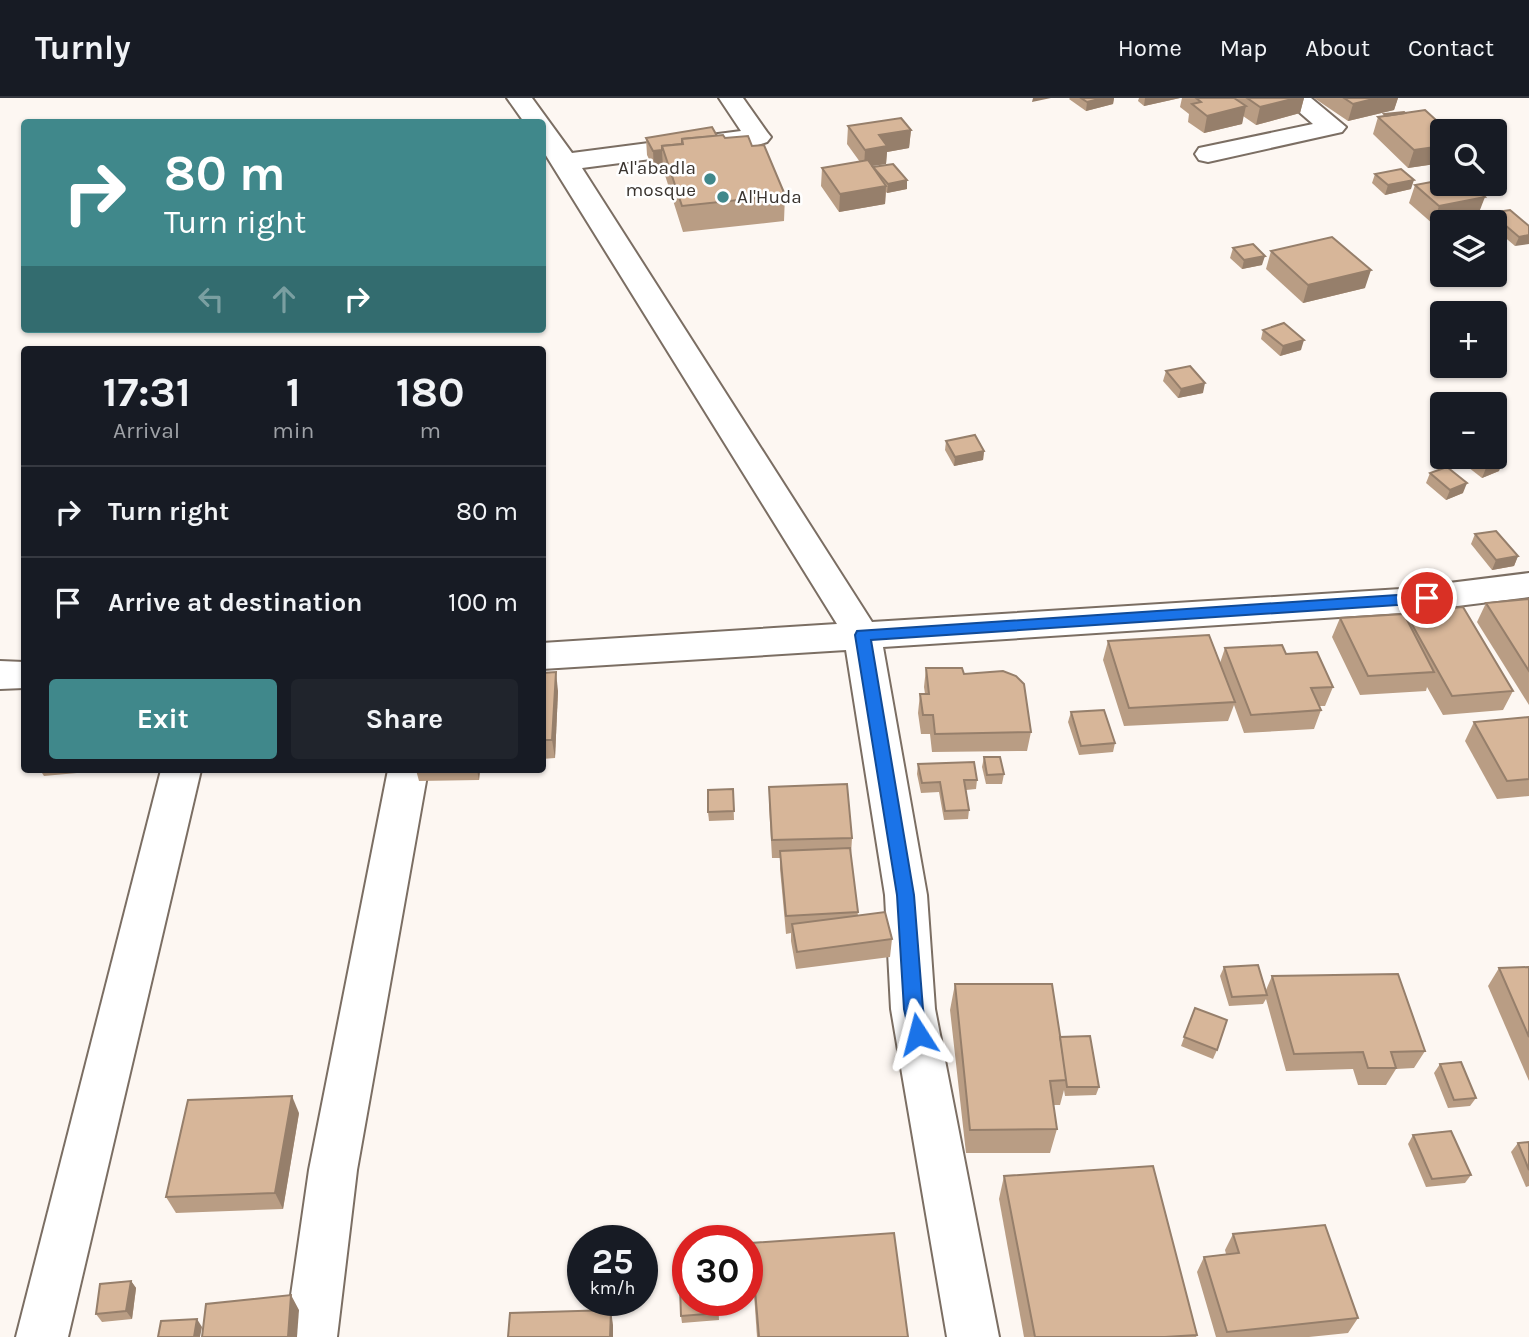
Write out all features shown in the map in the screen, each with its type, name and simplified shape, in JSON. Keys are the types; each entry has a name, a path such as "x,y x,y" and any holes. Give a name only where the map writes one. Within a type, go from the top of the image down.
{"street":[{"path":"519,98 535,119"},
{"path":"565,162 758,137 731,98"},
{"path":"1208,154 1333,127 1295,98"},
{"path":"546,136 862,635 906,895 913,1009 973,1337"},
{"path":"546,656 1401,601 1529,585"},
{"path":"0,675 21,675"},
{"path":"42,1337 180,773"},
{"path":"311,1337 333,1170 407,773"}],"building":[{"path":"1081,98 1103,98 1087,102"},
{"path":"1196,98 1234,98 1246,106 1207,116 1192,104 1201,102"},
{"path":"1247,98 1296,98 1260,107"},
{"path":"1344,98 1377,98 1353,104"},
{"path":"1425,110 1435,119 1430,119 1430,148 1414,150 1378,117"},
{"path":"1404,112 1386,116 1384,114"},
{"path":"901,118 911,130 879,135 887,146 865,150 848,126"},
{"path":"712,127 717,136 682,139 682,144 662,146 662,150 653,151 646,138"},
{"path":"723,135 725,138 748,136 752,146 764,145 785,195 682,206 662,146 683,144 682,139"},
{"path":"868,160 886,186 840,194 822,168"},
{"path":"893,164 907,180 888,184 873,167"},
{"path":"1401,169 1414,180 1388,185 1375,174"},
{"path":"1430,182 1430,196 1485,197 1439,206 1415,185"},
{"path":"1507,210 1510,210 1529,226 1529,235 1519,237 1507,227"},
{"path":"1332,237 1371,270 1308,285 1271,251"},
{"path":"1253,244 1265,256 1244,260 1233,248"},
{"path":"1284,323 1304,340 1283,346 1263,330"},
{"path":"1190,366 1205,383 1181,389 1166,371"},
{"path":"975,435 984,451 955,457 946,441"},
{"path":"1450,469 1467,483 1450,490 1430,473"},
{"path":"1496,531 1518,556 1496,560 1475,534"},
{"path":"1529,599 1529,671 1486,603"},
{"path":"1463,607 1513,691 1452,696 1405,612"},
{"path":"1404,614 1434,672 1368,676 1340,618"},
{"path":"1209,635 1235,702 1129,708 1108,641"},
{"path":"1282,645 1286,654 1317,652 1333,687 1311,688 1321,710 1251,715 1225,648"},
{"path":"926,668 962,668 964,674 1003,671 1016,676 1024,684 1031,732 935,734 933,715 923,715 920,694 929,694"},
{"path":"556,672 552,740 546,740 546,673"},
{"path":"1104,710 1115,743 1081,746 1071,712"},
{"path":"1529,717 1529,779 1507,781 1474,722"},
{"path":"984,757 1000,757 1004,774 987,775"},
{"path":"974,762 977,780 964,780 969,810 945,811 940,782 922,783 918,764"},
{"path":"847,784 852,838 772,840 769,787"},
{"path":"733,789 734,811 708,812 708,790"},
{"path":"850,848 858,912 786,916 780,851"},
{"path":"885,912 892,939 797,952 792,924"},
{"path":"1258,965 1267,995 1232,997 1224,967"},
{"path":"1529,967 1529,1037 1499,968"},
{"path":"1398,974 1425,1051 1391,1052 1396,1068 1368,1068 1363,1052 1294,1054 1272,976"},
{"path":"955,984 1052,984 1067,1080 1050,1081 1057,1129 970,1130"},
{"path":"1195,1008 1227,1020 1217,1050 1184,1037"},
{"path":"1090,1036 1099,1087 1067,1087 1060,1037"},
{"path":"1461,1062 1476,1098 1454,1100 1440,1064"},
{"path":"292,1096 275,1193 166,1197 188,1100"},
{"path":"1451,1131 1471,1175 1432,1179 1413,1135"},
{"path":"1529,1142 1529,1170 1518,1143"},
{"path":"1153,1166 1197,1335 1035,1337 1004,1176"},
{"path":"1325,1225 1358,1318 1227,1332 1204,1257 1239,1253 1233,1234"},
{"path":"894,1233 908,1337 759,1337 757,1316 763,1316 763,1242"},
{"path":"131,1281 126,1311 96,1314 100,1284"},
{"path":"291,1295 288,1337 202,1337 206,1304"},
{"path":"567,1311 567,1316 611,1316 610,1337 508,1337 510,1313"},
{"path":"197,1319 194,1337 158,1337 161,1321"}],"place":[{"name":"Al'abadla mosque","path":"710,179"},
{"name":"Al'Huda","path":"723,197"}],"route":[{"path":"918,1034 913,1009 906,895 862,635 1427,598"}]}
